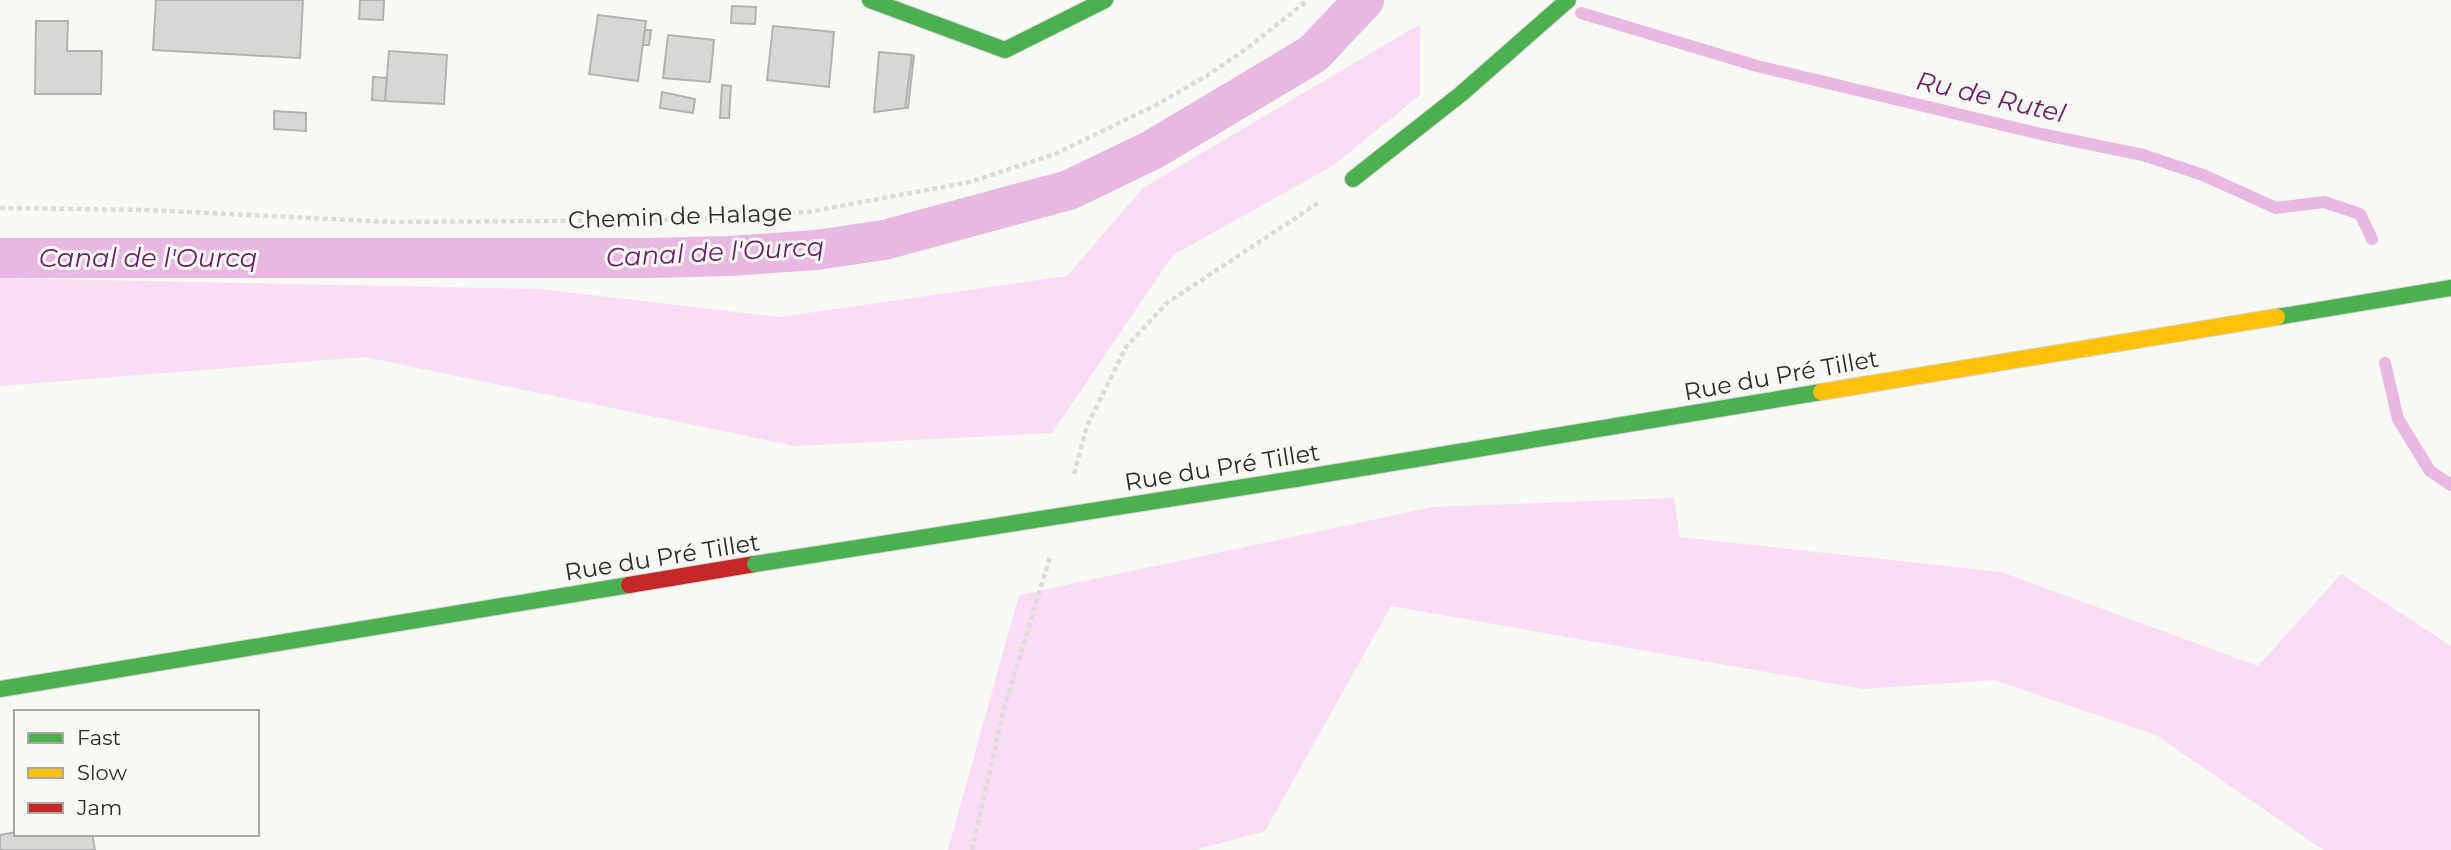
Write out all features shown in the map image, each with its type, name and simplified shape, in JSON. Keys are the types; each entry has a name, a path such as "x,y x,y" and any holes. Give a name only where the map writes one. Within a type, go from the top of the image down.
{"street":[{"path":"870,0 1004,50 1105,0"},
{"path":"1353,179 1461,94 1567,0"},
{"name":"Rue du Pré Tillet","path":"0,689 2451,288"}],"path":[{"name":"Chemin de Halage","path":"0,208 148,210 391,222 681,220 808,212 970,182 1055,154 1144,111 1208,75 1308,0"}],"shaded area":[{"path":"1420,24 1420,95 1334,165 1173,255 1052,433 795,446 365,357 0,386 0,278 540,289 779,317 1067,276 1143,188"},
{"path":"1674,498 1680,537 2001,572 2258,666 2341,574 2451,646 2451,850 2323,850 2156,735 1994,680 1863,689 1391,606 1265,831 1195,850 948,850 1019,595 1433,507"}],"building":[{"path":"156,0 303,0 300,58 153,50"},
{"path":"360,0 384,0 383,20 359,19"},
{"path":"732,6 756,7 755,24 731,23"},
{"path":"598,15 646,21 638,81 589,74"},
{"path":"36,21 68,21 67,51 102,51 101,94 35,94"},
{"path":"773,26 834,32 829,87 767,80"},
{"path":"645,30 651,30 649,45 643,45"},
{"path":"668,35 714,40 710,82 663,78"},
{"path":"389,51 447,55 444,104 385,101"},
{"path":"879,52 912,55 905,108 874,112"},
{"path":"912,55 908,108 905,108"},
{"path":"373,77 387,78 385,101 372,100"},
{"path":"722,85 731,86 729,118 720,118"},
{"path":"662,92 695,99 693,113 660,108"},
{"path":"274,111 306,113 306,131 274,129"},
{"path":"14,832 14,836 92,836 95,850 0,850 0,835"}],"waterway":[{"name":"Canal de l'Ourcq","path":"0,258 650,258 816,250 884,240 1069,190 1152,150 1313,54 1364,0"},
{"name":"Ru de Rutel","path":"1581,13 1757,66 2041,134 2143,155 2203,175 2276,208 2324,202 2360,214 2372,239"},
{"name":"Ru de Rutel","path":"2385,363 2398,419 2430,471 2451,485"}],"traffic: fast":[{"path":"870,0 1005,50 1105,0"},
{"path":"1353,179 1461,94 1568,0"},
{"path":"2277,317 2451,288"},
{"path":"1295,479 1821,392"},
{"path":"755,564 1295,479"},
{"path":"0,689 629,585"}],"traffic: slow":[{"path":"1821,392 2277,317"}],"traffic: jam":[{"path":"629,585 755,564"}]}
